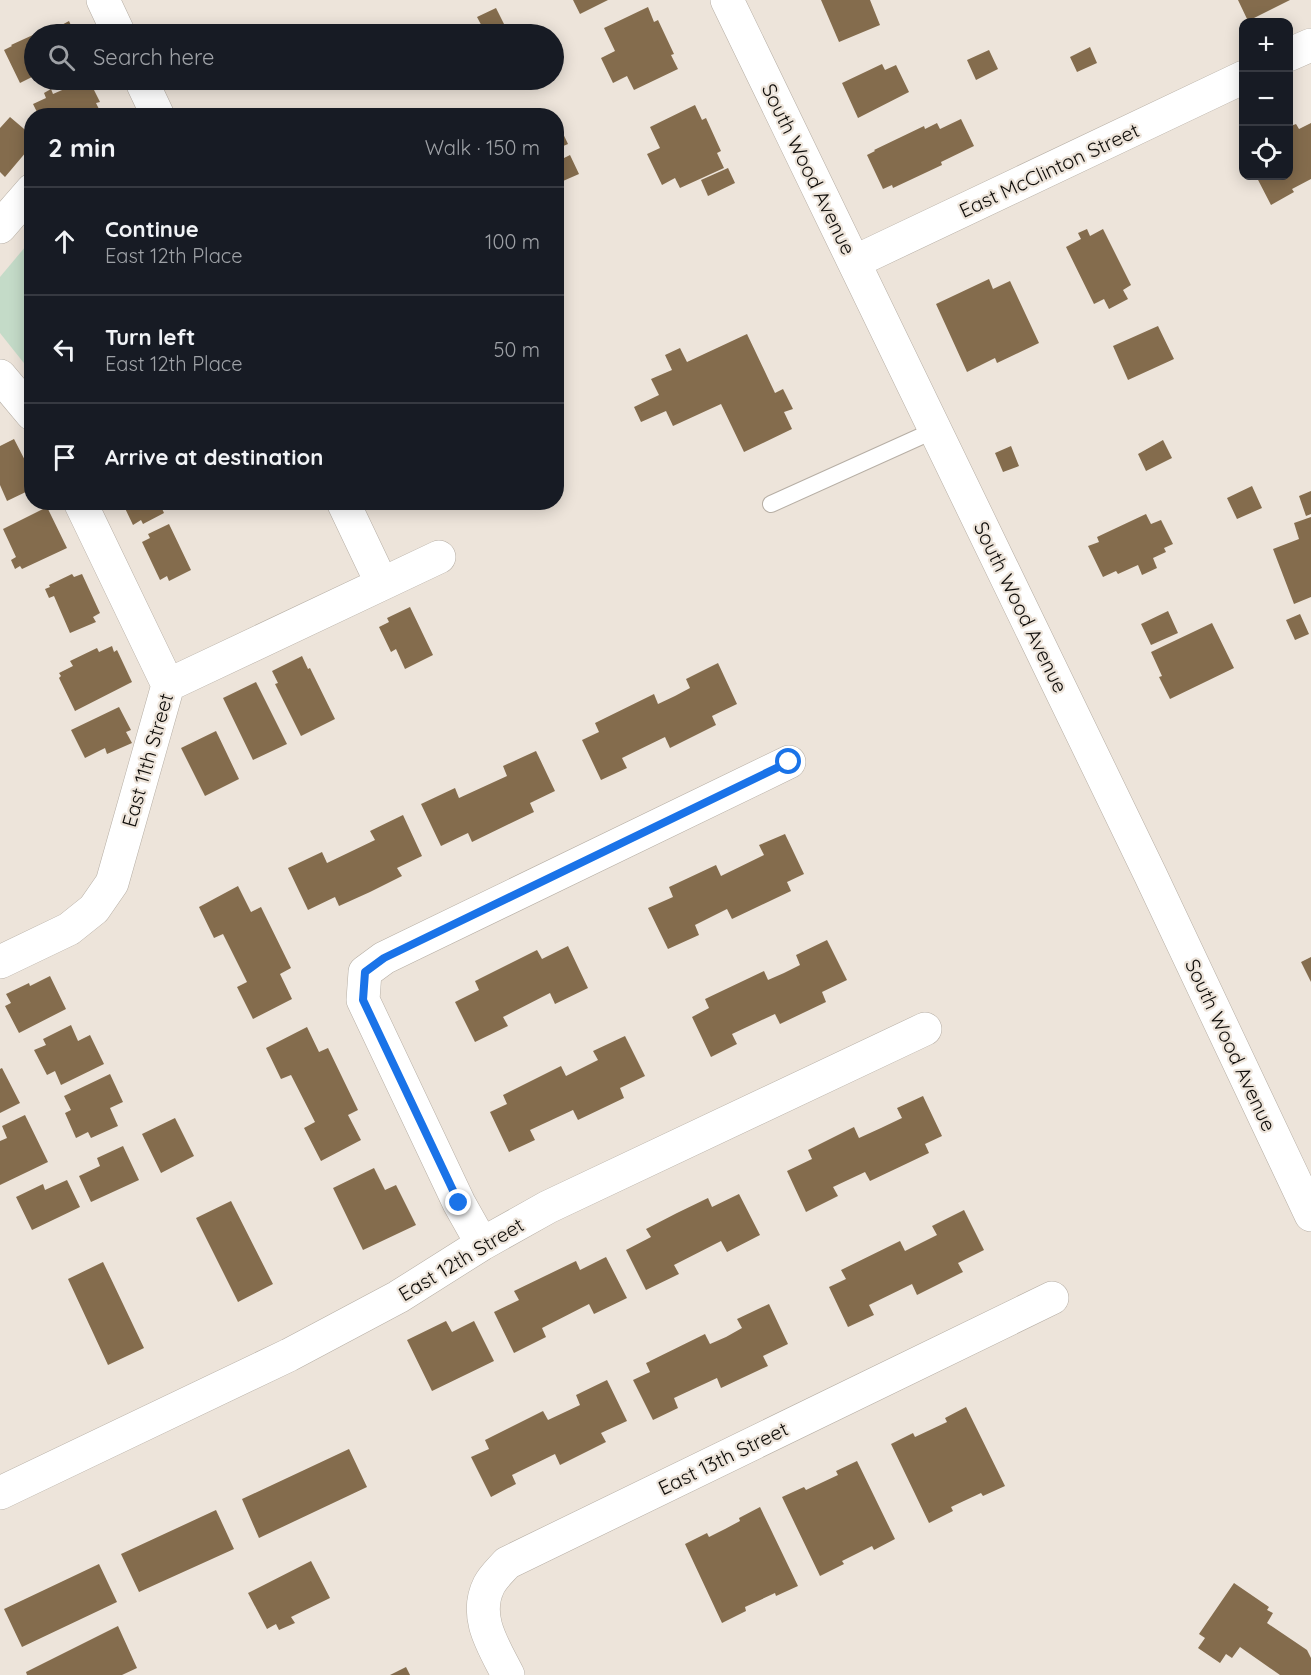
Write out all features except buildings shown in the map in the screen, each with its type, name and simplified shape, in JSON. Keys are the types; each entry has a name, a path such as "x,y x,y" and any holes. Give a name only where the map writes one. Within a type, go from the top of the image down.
{"street":[{"path":"103,0 114,24"},
{"name":"South Wood Avenue","path":"727,0 1145,864 1311,1215"},
{"path":"1293,54 1311,45"},
{"name":"East McClinton Street","path":"854,262 1239,79"},
{"path":"146,90 154,108"},
{"path":"0,227 24,199"},
{"path":"0,376 24,404"},
{"path":"84,510 168,685"},
{"path":"347,510 382,584"},
{"name":"East 11th Street","path":"0,962 69,929 94,909 112,883 168,685 439,557"},
{"path":"482,1244 459,1203 363,1000 365,972 384,958 789,762"},
{"name":"East 12th Street","path":"0,1493 299,1350 398,1298 482,1244 548,1206 925,1029"},
{"name":"East 13th Street","path":"508,1675 485,1628 482,1605 490,1584 507,1563 1052,1298"}],"lane":[{"path":"771,504 935,430"}],"green space":[{"path":"24,248 24,363 0,333 0,277"}],"route":[{"path":"459,1203 363,1000 365,972 384,958 789,762"}]}
